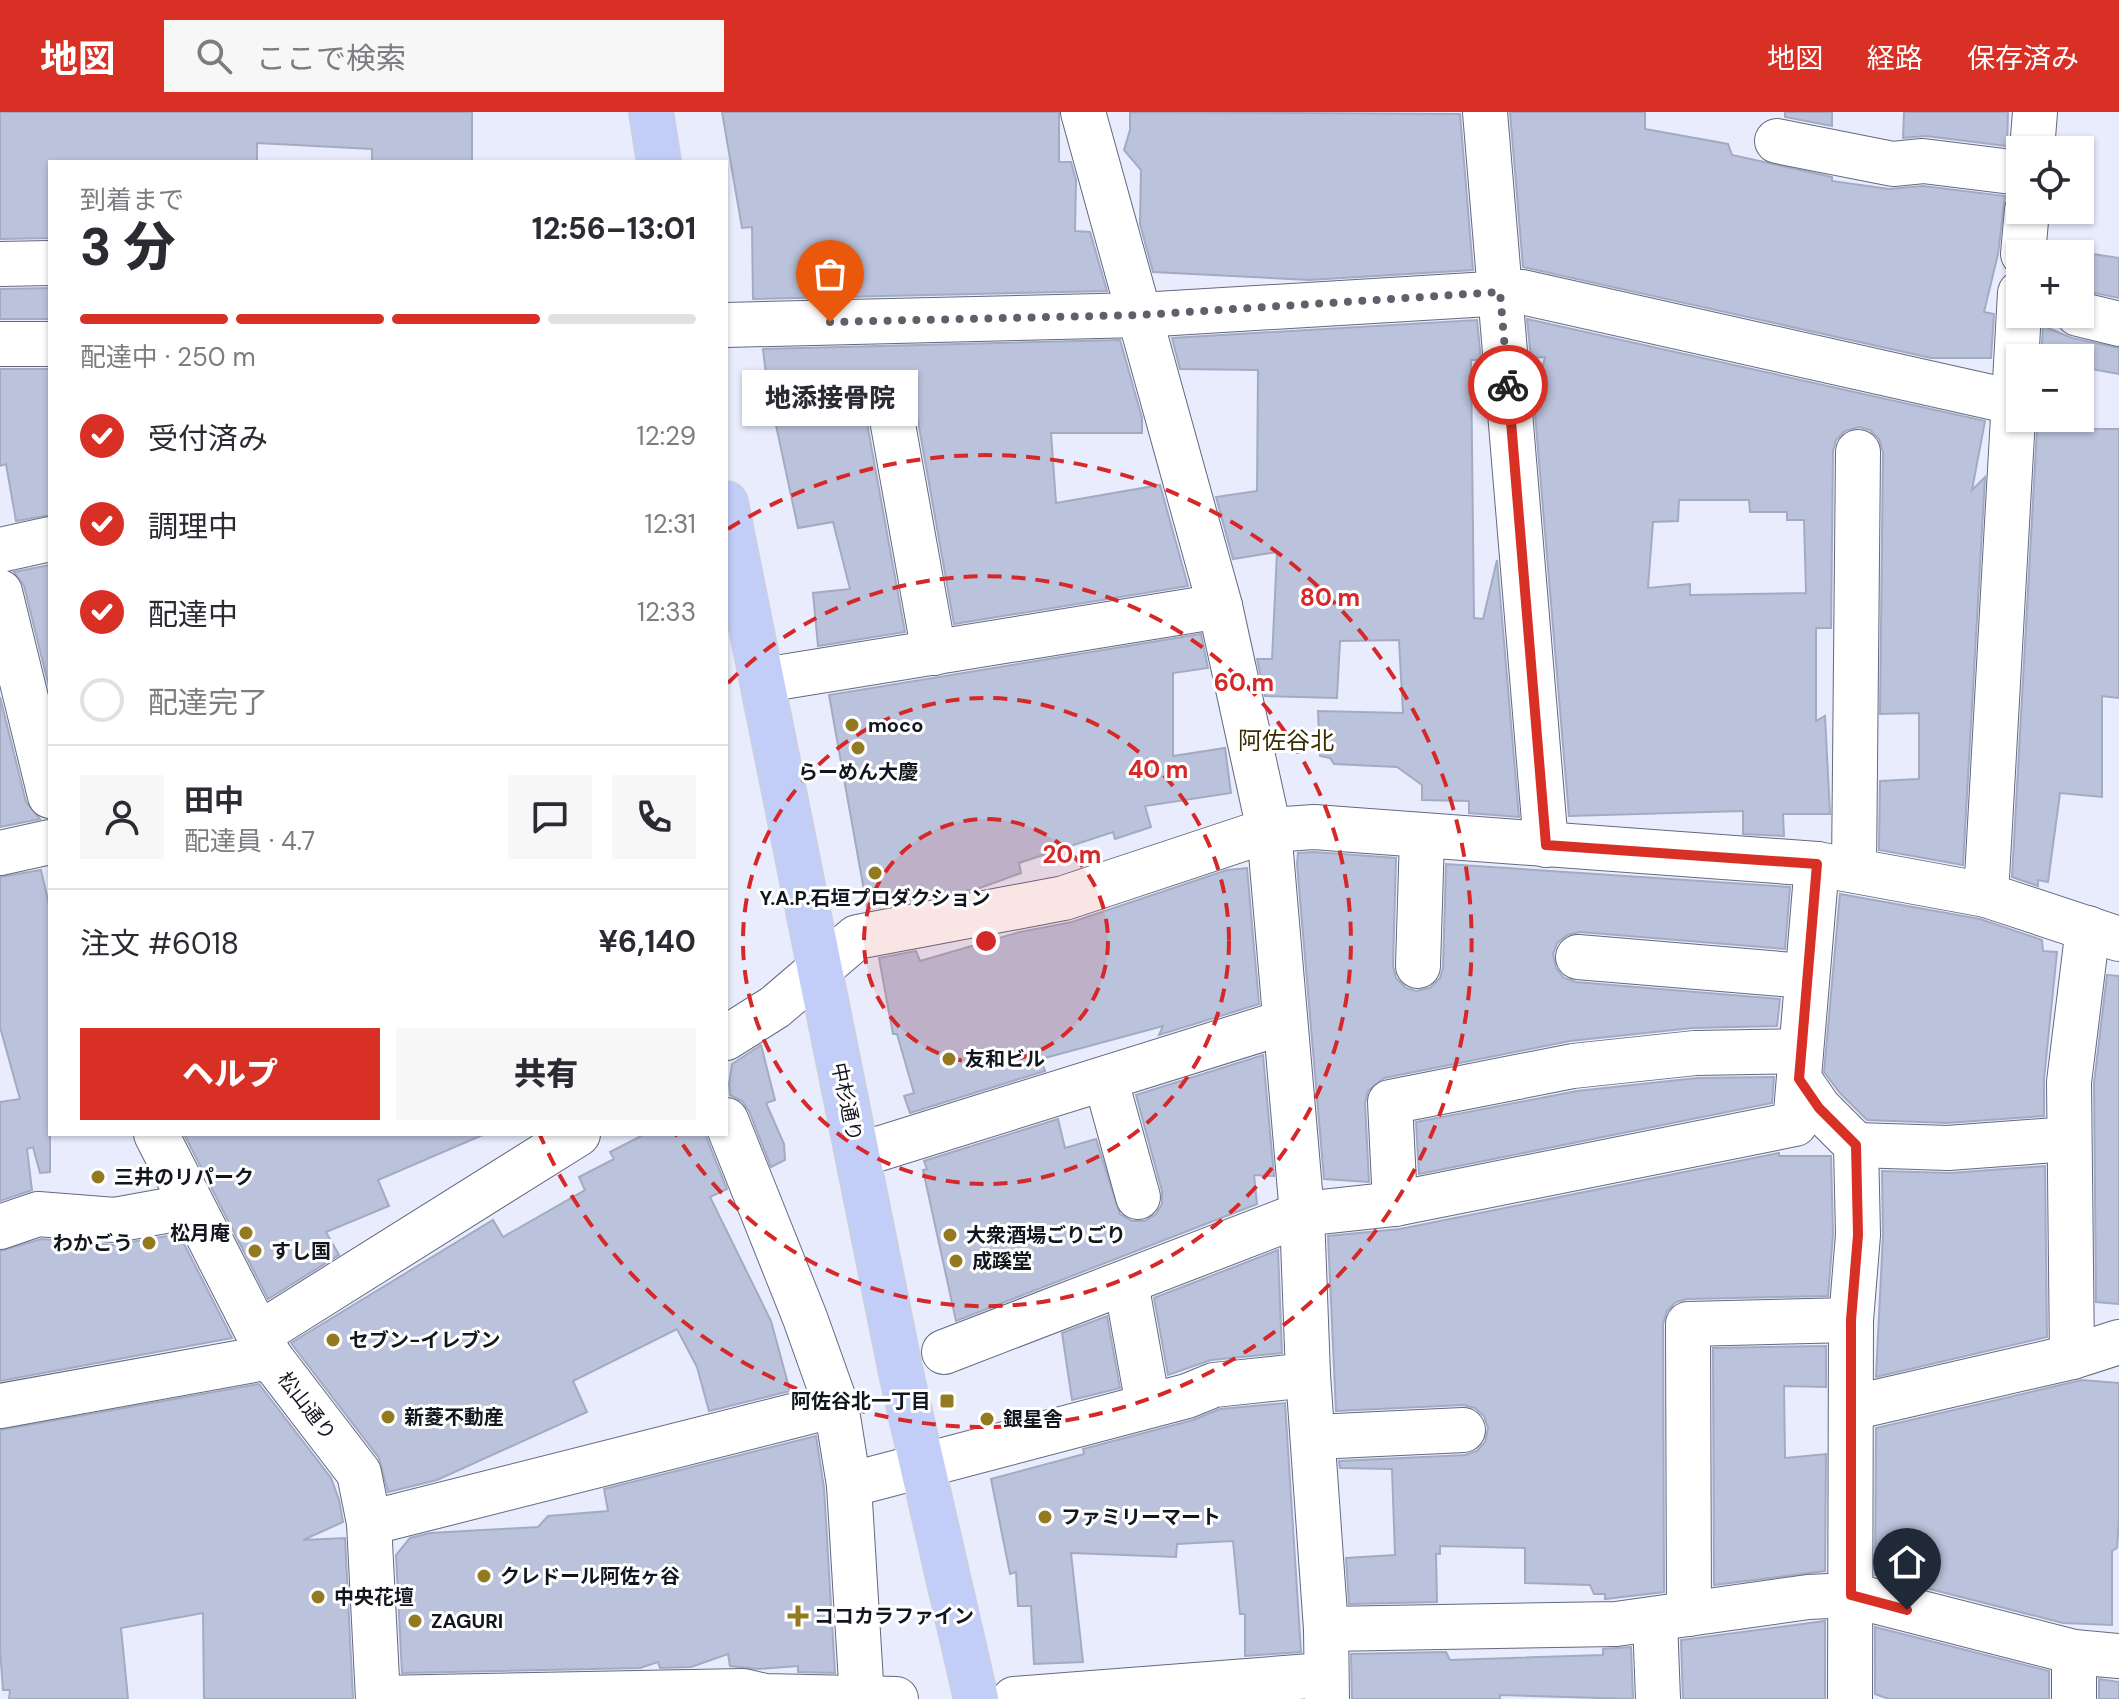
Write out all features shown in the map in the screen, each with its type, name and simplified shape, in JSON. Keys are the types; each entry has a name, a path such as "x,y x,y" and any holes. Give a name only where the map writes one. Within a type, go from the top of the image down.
{"main road":[{"path":"651,112 659,160"},
{"name":"中杉通り","path":"728,512 764,680 818,973 859,1155 922,1466 976,1699"}],"street":[{"path":"1014,1699 1326,1687 1326,1629 1315,1437 1308,1375 1302,1214 1269,830 1220,606 1083,112"},
{"path":"1485,112 1546,845"},
{"path":"2033,136 2035,112"},
{"path":"1777,141 1893,164 1923,161 2006,171"},
{"path":"0,264 48,263"},
{"path":"728,325 1140,315 1522,292 2006,400"},
{"path":"2094,318 2119,324"},
{"path":"0,344 48,344"},
{"path":"890,408 934,653"},
{"path":"1986,895 2011,432"},
{"path":"944,1352 1302,1214 1395,1204 1795,1124 1805,976 1835,867 1858,452"},
{"path":"0,550 48,539"},
{"path":"0,592 48,788"},
{"path":"764,680 1220,606"},
{"path":"728,1037 818,973 857,937 1064,898 1269,830 1314,827 1835,867 1986,895 2103,934 2069,1082 2072,1357"},
{"path":"1418,966 1422,837"},
{"path":"0,853 48,842"},
{"path":"1578,957 1805,976"},
{"path":"859,1155 1106,1081 1285,1022"},
{"path":"1395,1204 1390,1102 1573,1066 1695,1053 1800,1065"},
{"path":"1800,1065 1819,1108 1856,1145 1948,1148 2069,1139"},
{"path":"1106,1081 1138,1197"},
{"path":"728,1125 800,1304 836,1405 849,1485 862,1698"},
{"name":"松山通り","path":"157,1136 264,1346 359,1473 369,1523 378,1698"},
{"path":"0,1406 264,1346 574,1136"},
{"path":"1850,1699 1851,1320 1858,1235 1856,1145"},
{"path":"0,1227 38,1214 115,1220 192,1206"},
{"path":"1126,1283 1148,1405"},
{"path":"1658,1699 1672,1617 1688,1324 1851,1320"},
{"path":"1851,1408 2072,1357 2119,1342"},
{"path":"849,1485 1187,1396 1214,1385 1308,1375"},
{"path":"369,1523 727,1436 836,1405"},
{"path":"1315,1437 1463,1430"},
{"path":"1326,1629 1616,1624 1808,1597 1851,1595 2074,1652 2119,1656"},
{"path":"2074,1652 2074,1699"},
{"path":"378,1698 743,1691 766,1697 896,1699"}],"building":[{"path":"0,112 472,112 472,160 372,160 372,149 257,143 257,160 48,160 48,238 0,239"},
{"path":"722,112 1059,112 1059,162 1071,162 1076,180 1075,231 1090,232 1107,291 753,299 752,227 742,228"},
{"path":"1130,112 1460,114 1473,270 1309,280 1153,272 1140,224 1141,170 1124,150 1130,130"},
{"path":"1510,112 1645,112 1645,129 1728,144 1732,155 1832,177 1832,181 1889,189 1923,186 2005,196 1998,254 1984,312 1994,314 1991,358 1931,358 1523,267"},
{"path":"1785,112 1832,112 1832,126 1785,117"},
{"path":"1904,112 2008,112 2006,146 1926,136 1903,138"},
{"path":"2094,254 2119,258 2119,298 2094,293"},
{"path":"48,288 48,319 0,319 0,289"},
{"path":"1527,319 1985,421 1972,490 1985,477 1963,865 1879,850 1880,781 1919,779 1919,713 1880,714 1883,452 1879,439 1870,430 1859,427 1845,431 1836,440 1833,451 1831,628 1816,628 1816,721 1825,716 1830,814 1783,814 1784,836 1743,834 1743,811 1569,816 1534,402 1545,357 1531,358","holes":["1679,500 1749,500 1750,512 1787,512 1787,520 1804,520 1806,593 1690,595 1690,584 1648,588 1653,522 1678,521"]},
{"path":"1477,320 1481,360 1471,360 1474,618 1483,619 1497,560 1519,817 1469,813 1469,801 1422,800 1422,785 1397,767 1334,764 1330,758 1320,756 1318,711 1403,713 1399,640 1340,641 1337,698 1265,696 1257,659 1272,659 1277,552 1233,559 1216,497 1257,491 1258,370 1180,369 1172,338"},
{"path":"2043,328 2048,328 2072,338 2119,348 2119,374 2094,370 2094,344 2042,344"},
{"path":"1120,340 1142,418 1142,433 1051,433 1056,503 1160,485 1188,586 954,624 915,404 909,391 886,383 873,389 866,400 865,412 905,632 818,646 813,593 850,589 833,522 798,528 767,383 763,349"},
{"path":"0,369 48,369 48,515 16,521 6,464 0,466"},
{"path":"2119,429 2119,698 2102,696 2102,797 2060,793 2048,882 2038,880 2038,886 2012,877 2037,432"},
{"path":"48,565 48,683 24,586 14,572"},
{"path":"1201,634 1208,668 1173,673 1173,756 1225,748 1231,793 1145,806 1151,827 1115,839 1113,832 1019,863 1021,873 977,889 867,907 829,695"},
{"path":"0,697 26,802 40,819 0,827"},
{"path":"1298,853 1396,858 1393,966 1396,978 1406,988 1416,991 1430,988 1440,978 1443,968 1446,864 1790,887 1785,949 1580,932 1567,935 1557,943 1553,954 1556,968 1564,978 1576,982 1780,999 1777,1026 1692,1028 1570,1041 1384,1078 1368,1091 1365,1103 1369,1182 1324,1179 1297,864"},
{"path":"1247,868 1259,1004 1159,1035 1163,1026 1041,1059 1045,1071 910,1113 904,1096 914,1093 897,1034 893,1034 879,958 916,951 920,961 1020,932 1072,922 1227,870"},
{"path":"41,870 48,900 50,1172 40,1173 33,1147 27,1149 32,1190 0,1201 0,1102 20,1099 0,1027 0,877"},
{"path":"1840,894 1980,919 2042,940 2043,951 2057,952 2044,1079 2044,1116 1947,1123 1867,1120 1840,1093 1824,1072"},
{"path":"2107,975 2119,976 2119,1304 2096,1302 2094,1083"},
{"path":"761,1045 775,1100 766,1103 784,1144 785,1160 771,1167 749,1111 742,1101 730,1095 729,1084 732,1064"},
{"path":"1263,1055 1274,1176 1254,1175 1257,1204 956,1321 923,1170 927,1169 924,1161 1058,1119 1065,1148 1096,1139 1120,1214 1132,1221 1145,1221 1156,1214 1162,1204 1162,1191 1136,1095"},
{"path":"1774,1077 1772,1103 1419,1174 1416,1122 1577,1091 1697,1078"},
{"path":"185,1136 480,1136 378,1180 389,1206 326,1232 339,1255 268,1299"},
{"path":"641,1136 706,1136 727,1189 710,1197 771,1321 790,1391 709,1411 697,1367 677,1329 573,1381 587,1412 437,1480 388,1492 379,1458 291,1343 493,1220 503,1237 585,1190 579,1177 614,1159 610,1152"},
{"path":"1779,1153 1779,1156 1831,1156 1833,1234 1828,1296 1687,1299 1676,1302 1667,1311 1663,1324 1664,1592 1605,1599 1605,1594 1594,1594 1590,1585 1525,1583 1525,1548 1440,1546 1440,1554 1436,1554 1437,1602 1349,1604 1346,1558 1395,1555 1392,1469 1340,1468 1339,1461 1465,1455 1477,1451 1485,1442 1488,1428 1484,1416 1475,1408 1463,1405 1336,1411 1328,1236 1400,1229"},
{"path":"2045,1166 2047,1337 1876,1377 1883,1235 1882,1171 1950,1173"},
{"path":"179,1234 232,1338 0,1381 0,1251 41,1239 113,1245"},
{"path":"1278,1250 1282,1353 1211,1360 1168,1375 1154,1298"},
{"path":"1107,1316 1120,1388 1072,1400 1062,1333"},
{"path":"1826,1346 1826,1387 1784,1386 1785,1458 1826,1454 1825,1571 1714,1585 1713,1348"},
{"path":"2082,1380 2119,1383 2119,1520 2117,1548 2112,1551 2112,1625 2063,1623 1875,1575 1876,1428"},
{"path":"259,1384 331,1478 339,1500 343,1522 303,1540 345,1538 353,1699 204,1699 203,1613 121,1628 128,1699 9,1699 10,1690 3,1690 0,1649 0,1430"},
{"path":"1285,1403 1301,1652 1245,1656 1245,1614 1240,1614 1233,1541 1177,1544 1176,1557 1071,1553 1083,1662 1034,1664 1031,1606 1018,1606 1016,1572 1010,1574 991,1479 1084,1454 1083,1449 1193,1420 1220,1409"},
{"path":"816,1436 824,1488 835,1673 798,1672 798,1666 758,1669 730,1666 728,1654 691,1667 660,1668 658,1662 640,1668 402,1673 396,1555 410,1538 430,1533 538,1527 548,1516 608,1511 604,1489"},
{"path":"1825,1621 1825,1699 1683,1699 1681,1640"},
{"path":"1875,1627 2049,1671 2049,1699 1889,1699 1875,1694"},
{"path":"1631,1647 1633,1699 1500,1695 1500,1699 1352,1699 1351,1654 1446,1652 1450,1660 1603,1655 1603,1649"},
{"path":"2099,1679 2119,1682 2119,1699 2099,1699"}],"way so far":[{"path":"830,322 1140,315 1500,292 1508,385"}],"place":[{"name":"地添接骨院","path":"830,322"},
{"name":"moco","path":"852,725"},
{"name":"らーめん大慶","path":"858,748"},
{"name":"Y.A.P.石垣プロダクション","path":"875,873"},
{"name":"友和ビル","path":"949,1059"},
{"name":"三井のリパーク","path":"98,1177"},
{"name":"松月庵","path":"246,1233"},
{"name":"大衆酒場ごりごり","path":"950,1235"},
{"name":"わかごう","path":"149,1243"},
{"name":"すし国","path":"255,1251"},
{"name":"成蹊堂","path":"956,1261"},
{"name":"セブン-イレブン","path":"333,1340"},
{"name":"阿佐谷北一丁目","path":"947,1401"},
{"name":"新菱不動産","path":"388,1417"},
{"name":"銀星舎","path":"987,1419"},
{"name":"ファミリーマート","path":"1045,1517"},
{"name":"クレドール阿佐ヶ谷","path":"484,1576"},
{"name":"中央花壇","path":"318,1597"},
{"name":"ココカラファイン","path":"798,1616"},
{"name":"ZAGURI","path":"415,1621"}],"district":[{"name":"阿佐谷北","path":"1286,741"}],"route":[{"path":"1508,385 1546,845 1817,864 1805,976 1799,1079 1819,1108 1856,1145 1858,1235 1851,1320 1851,1595 1907,1610"}]}
